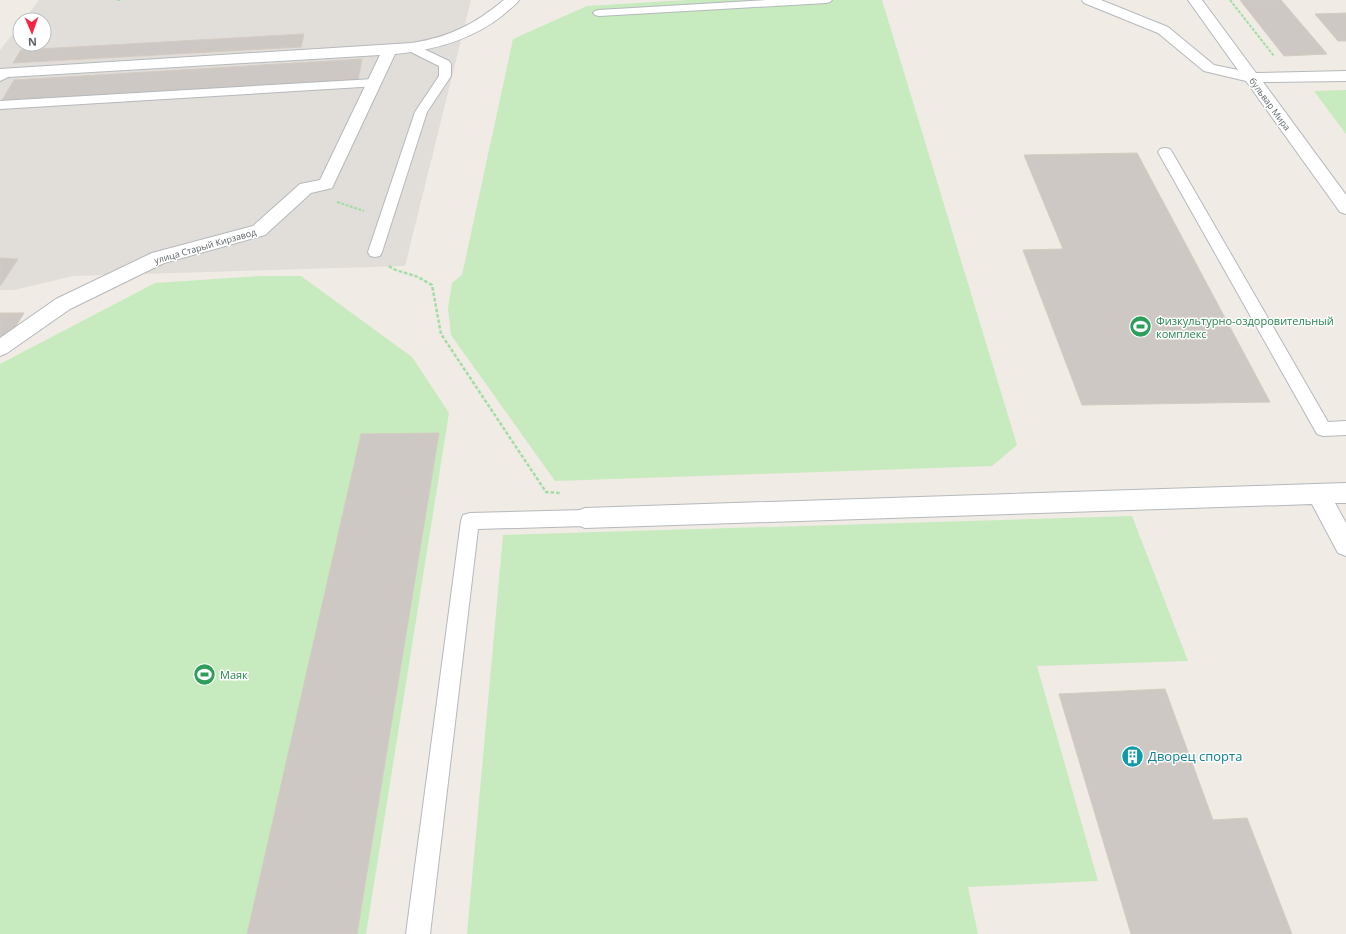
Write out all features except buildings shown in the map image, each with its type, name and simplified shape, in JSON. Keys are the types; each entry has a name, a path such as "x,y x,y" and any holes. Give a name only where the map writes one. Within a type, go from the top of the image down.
{"street":[{"path":"0,76 4,72 414,48 443,41 478,26 512,0"},
{"path":"1089,0 1163,30 1208,68 1251,78 1346,76"},
{"name":"бульвар Мира","path":"1195,0 1346,208"},
{"path":"326,184 390,50"},
{"name":"улица Старый Кирзавод","path":"0,348 63,304 158,258 259,231 306,188 326,184"},
{"path":"585,518 1346,493"},
{"path":"1318,494 1346,545"}],"lane":[{"path":"599,13 826,0"},
{"path":"375,252 421,112 445,76 445,64 414,48"},
{"path":"0,105 374,83"},
{"path":"1165,152 1323,429 1346,428"},
{"path":"418,934 470,521 585,518"}],"path":[{"path":"1230,0 1290,77"},
{"path":"326,184 336,201 365,211 362,238 393,270 418,278 432,285 441,334 546,492 567,493"}],"shaded area":[{"path":"39,0 471,0 405,266 73,276 14,290 0,290 0,50 12,35 12,52 52,52 52,12 30,12"}],"green space":[{"path":"689,0 882,0 1017,445 992,466 555,481 451,335 448,309 452,283 462,275 513,39 587,6"},
{"path":"1346,90 1346,134 1314,91"},
{"name":"Маяк","path":"260,276 301,276 412,357 449,413 366,934 0,934 0,364 155,283"},
{"path":"1132,516 1188,661 1037,666 1098,881 968,887 978,934 467,934 503,535"}],"place":[{"name":"Физкультурно-оздоровительный комплекс","path":"1140,326"},
{"name":"Маяк","path":"204,674"},
{"name":"Дворец спорта","path":"1133,756"}]}
